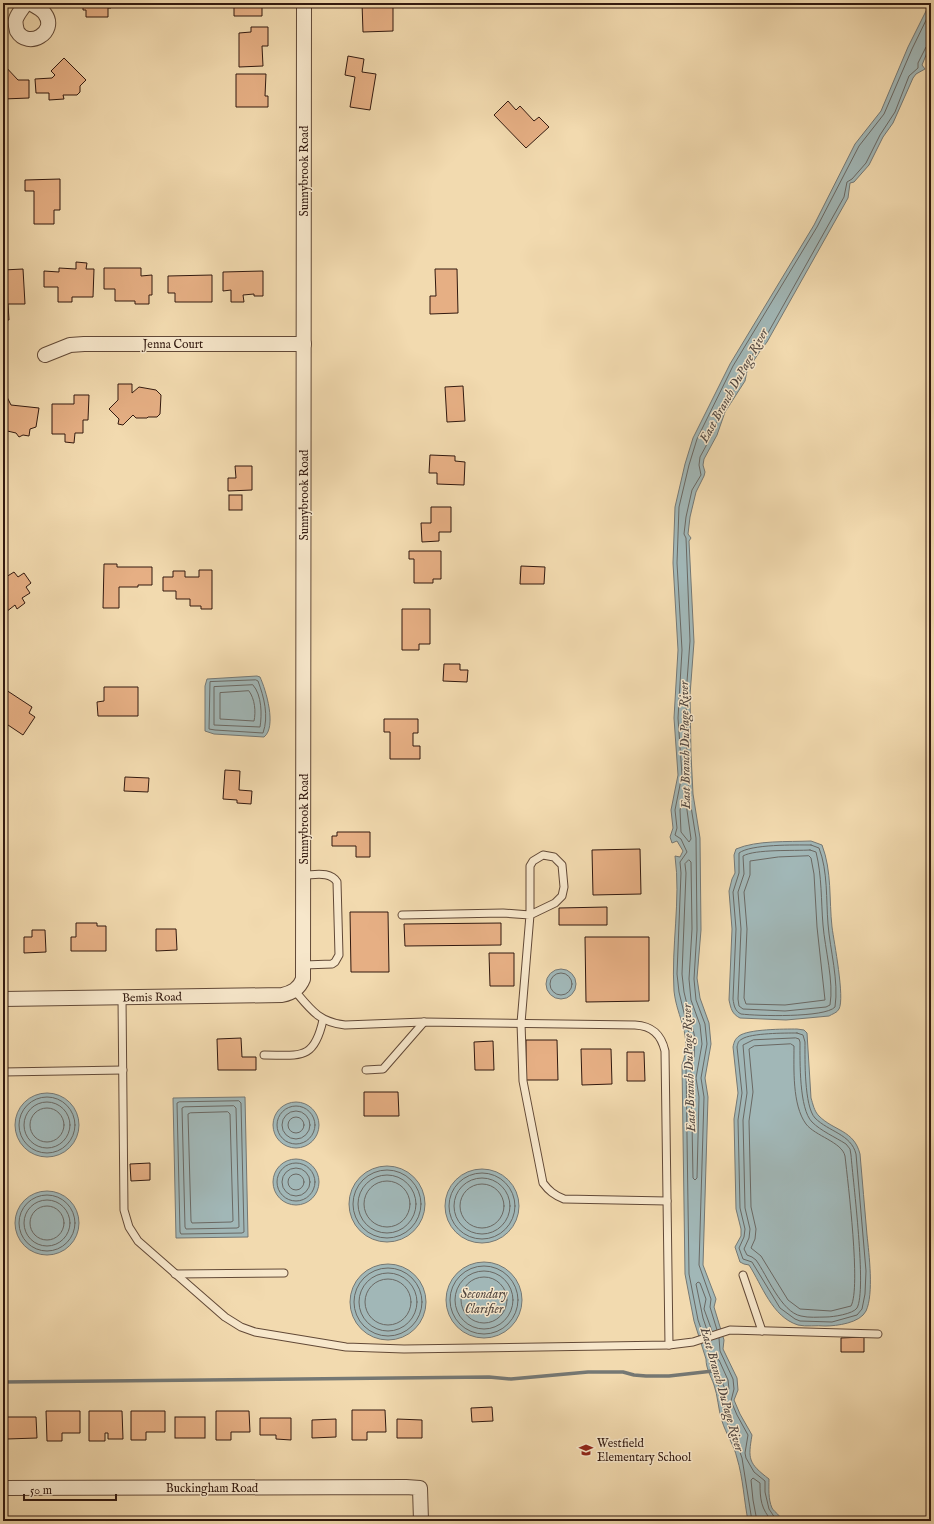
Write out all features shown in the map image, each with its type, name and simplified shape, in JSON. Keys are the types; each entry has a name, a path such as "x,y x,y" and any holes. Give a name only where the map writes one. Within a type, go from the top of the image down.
{"street":[{"path":"26,3 16,19 15,24 20,34 24,38 35,39 45,33 48,23 45,13 30,3"},
{"name":"Sunnybrook Road","path":"297,989 303,979 304,966 304,3"},
{"name":"Jenna Court","path":"45,355 70,346 84,344 304,344"},
{"name":"Bemis Road","path":"3,999 282,994 297,989"},
{"name":"Buckingham Road","path":"3,1488 420,1488 421,1521"}],"lane":[{"path":"402,915 503,913 530,915 555,903 562,896 564,892 564,871 562,865 554,857 543,855 538,857 530,866 530,915 521,1023 522,1081 543,1183 555,1196 564,1199 667,1201"},
{"path":"304,875 328,875 335,878 338,882 339,955 332,964 304,966"},
{"path":"297,989 314,1014 323,1020 334,1024 345,1025 424,1022 521,1023 643,1025 652,1028 663,1042 665,1050 669,1345"},
{"path":"122,997 124,1210 129,1227 138,1241 225,1317 241,1327 255,1332 346,1347 404,1349 669,1345 693,1342 730,1330 878,1334"},
{"path":"264,1055 294,1055 302,1054 310,1050 320,1036 323,1020"},
{"path":"366,1070 383,1069 424,1022"},
{"path":"3,1072 123,1070"},
{"path":"175,1274 284,1273"},
{"path":"743,1275 762,1331"}],"water":[{"name":"East Branch DuPage River","path":"930,3 931,43 922,65 925,69 916,74 913,78 893,123 883,137 869,165 854,182 850,183 848,198 767,342 747,371 745,381 725,412 717,435 704,459 703,465 705,472 696,492 690,517 688,534 691,538 689,541 694,642 690,695 691,754 693,794 700,838 701,930 697,978 700,998 709,1023 711,1044 705,1078 708,1097 703,1265 716,1299 714,1307 724,1340 723,1349 737,1378 738,1390 734,1400 752,1435 750,1450 751,1460 757,1469 769,1479 771,1505 773,1510 780,1517 781,1521 748,1521 736,1453 721,1416 715,1389 694,1321 685,1274 682,1065 686,1045 674,991 673,974 677,906 677,873 675,856 680,857 683,851 677,841 672,843 670,837 673,828 671,810 678,775 674,718 678,650 673,563 675,507 693,438 730,364 814,225 855,144 881,111 908,47"},
{"path":"260,677 269,708 270,725 268,732 264,737 214,734 205,731 205,686 207,679"},
{"path":"811,841 822,845 827,865 830,886 832,927 841,994 839,1009 829,1016 786,1020 740,1018 732,1011 729,1000 732,929 729,891 735,873 734,855 736,849 753,844"},
{"path":"561,969 572,973 576,984 572,995 561,999 550,995 546,984 550,973"},
{"path":"797,1029 804,1030 807,1033 811,1098 816,1112 825,1121 848,1135 857,1146 860,1154 870,1263 870,1295 866,1311 863,1315 854,1321 836,1325 798,1325 781,1315 774,1308 749,1265 740,1262 735,1247 741,1236 741,1229 736,1209 734,1119 738,1093 733,1047 739,1036 750,1032"},
{"path":"41,1093 53,1093 70,1102 77,1113 79,1125 77,1137 70,1148 53,1157 41,1157 29,1152 20,1143 15,1131 15,1119 20,1107 29,1098"},
{"path":"245,1097 248,1237 176,1238 173,1098"},
{"path":"292,1102 300,1102 309,1106 315,1112 319,1125 315,1138 309,1144 300,1148 292,1148 283,1144 277,1138 273,1129 273,1121 277,1112 283,1106"},
{"path":"301,1159 305,1160 315,1169 318,1173 318,1191 309,1201 301,1205 291,1205 283,1201 274,1191 273,1177 277,1169 287,1160"},
{"path":"387,1166 401,1169 414,1177 422,1190 425,1204 422,1218 414,1231 401,1239 387,1242 373,1239 360,1231 352,1218 349,1204 352,1190 360,1177 373,1169"},
{"path":"482,1169 496,1172 508,1180 516,1192 519,1206 516,1220 508,1232 496,1240 482,1243 468,1240 456,1232 448,1220 445,1206 448,1192 456,1180 468,1172"},
{"path":"41,1191 53,1191 70,1200 77,1211 79,1223 77,1235 70,1246 53,1255 41,1255 29,1250 20,1241 15,1229 15,1217 20,1205 29,1196"},
{"name":"Secondary Clarifier","path":"484,1262 499,1265 511,1273 519,1285 522,1300 519,1315 511,1327 499,1335 484,1338 469,1335 457,1327 449,1315 446,1300 449,1285 457,1273 469,1265"},
{"name":"Secondary Clarifier","path":"388,1264 402,1267 415,1275 423,1288 426,1302 423,1316 415,1329 402,1337 388,1340 374,1337 361,1329 353,1316 350,1302 353,1288 361,1275 374,1267"}],"building":[{"path":"83,3 111,3 111,8 108,8 108,17 86,17 86,10 83,10"},
{"path":"237,3 262,3 262,16 234,16 234,7 237,7"},
{"path":"362,3 379,3 379,6 393,5 393,31 363,32"},
{"path":"251,27 268,27 268,46 262,46 263,66 239,67 239,33 251,32"},
{"path":"348,56 364,59 362,72 376,74 370,110 350,107 355,77 345,75"},
{"path":"64,58 86,80 80,86 80,92 77,95 63,95 64,99 49,100 49,93 36,93 35,79 52,78 55,75 51,71"},
{"path":"3,64 18,80 29,80 29,98 3,99"},
{"path":"236,74 266,74 265,96 268,96 268,107 236,107"},
{"path":"508,101 516,110 520,106 534,121 539,117 549,127 526,148 494,115"},
{"path":"60,179 60,210 54,210 54,224 34,224 34,191 25,191 25,180"},
{"path":"76,262 87,263 86,269 94,269 93,297 72,297 72,302 58,302 58,287 44,287 44,271 59,272 59,268 76,269"},
{"path":"104,268 141,268 141,276 152,275 152,295 149,295 149,304 135,304 135,301 115,301 115,289 104,289"},
{"path":"23,269 25,304 8,304 9,320 3,320 3,270"},
{"path":"435,269 457,269 458,313 430,314 430,296 436,296"},
{"path":"263,271 263,296 254,296 254,294 243,295 244,302 231,302 231,290 223,291 223,272"},
{"path":"212,275 212,302 175,302 175,293 168,293 168,276"},
{"path":"118,384 132,384 132,393 139,387 156,390 161,395 160,414 157,417 147,418 136,418 133,415 123,425 118,424 119,419 109,409 118,400"},
{"path":"463,386 465,421 447,422 445,387"},
{"path":"3,389 11,405 39,408 36,427 30,429 29,436 23,435 19,437 16,433 3,430"},
{"path":"74,395 89,395 88,420 83,420 83,433 75,433 74,443 65,442 65,434 52,434 52,404 74,404"},
{"path":"430,455 455,456 455,461 465,462 464,485 437,484 437,473 429,473"},
{"path":"235,466 252,466 252,490 228,491 228,478 236,478"},
{"path":"229,495 242,495 242,510 229,510"},
{"path":"431,507 451,507 451,532 439,532 439,541 422,542 421,523 431,523"},
{"path":"409,551 441,551 441,579 433,579 433,583 414,583 414,559 409,559"},
{"path":"104,564 117,564 117,567 152,567 152,585 119,587 119,608 103,608"},
{"path":"521,566 545,567 544,584 520,584"},
{"path":"199,570 212,570 212,609 201,609 201,606 190,606 190,599 176,599 176,591 163,591 163,577 173,577 173,571 185,571 185,577 199,577"},
{"path":"14,572 18,577 24,573 31,583 26,587 30,593 22,598 25,603 17,609 15,605 6,612 3,608 3,576 6,577"},
{"path":"402,609 430,609 430,644 419,644 419,650 402,650"},
{"path":"444,664 460,664 460,670 468,670 467,682 443,681"},
{"path":"104,687 138,687 138,716 98,716 97,702 104,701"},
{"path":"3,688 32,707 29,713 35,717 23,735 8,725 4,731 3,730"},
{"path":"384,719 418,719 418,733 413,733 413,746 420,746 420,759 390,759 390,732 384,732"},
{"path":"225,770 240,771 239,790 252,791 251,804 237,803 237,800 223,799"},
{"path":"125,777 149,778 148,792 124,791"},
{"path":"337,832 370,832 370,857 356,857 356,846 332,846 332,836 337,836"},
{"path":"640,849 641,894 593,895 592,850"},
{"path":"607,907 607,925 559,925 559,908"},
{"path":"350,912 388,912 389,972 351,972"},
{"path":"76,923 97,923 97,926 106,926 106,951 71,951 71,937 76,937"},
{"path":"501,923 501,945 405,946 404,924"},
{"path":"156,929 176,929 177,950 156,951"},
{"path":"32,930 45,930 46,952 24,953 24,937 32,937"},
{"path":"585,937 649,937 649,1001 586,1002"},
{"path":"489,953 514,953 514,986 490,986"},
{"path":"241,1038 242,1057 256,1057 256,1070 218,1070 217,1039"},
{"path":"526,1040 557,1040 558,1080 526,1080"},
{"path":"493,1041 494,1070 475,1070 474,1042"},
{"path":"581,1049 611,1049 612,1084 582,1085"},
{"path":"627,1052 644,1052 645,1081 627,1081"},
{"path":"364,1092 398,1092 399,1116 364,1116"},
{"path":"150,1163 150,1180 131,1181 130,1164"},
{"path":"864,1337 864,1352 841,1352 841,1338"},
{"path":"492,1407 493,1421 472,1422 471,1408"},
{"path":"352,1410 385,1410 386,1432 367,1432 367,1440 352,1440"},
{"path":"46,1411 80,1411 80,1433 62,1433 62,1441 47,1441"},
{"path":"89,1411 122,1411 123,1439 108,1439 108,1433 105,1433 105,1441 89,1441"},
{"path":"131,1411 165,1411 165,1432 146,1432 146,1440 131,1440"},
{"path":"216,1411 249,1411 250,1432 231,1432 231,1440 216,1440"},
{"path":"6,1417 36,1417 37,1438 7,1439"},
{"path":"175,1417 205,1417 205,1438 175,1438"},
{"path":"260,1418 291,1418 291,1440 276,1439 276,1435 260,1435"},
{"path":"336,1419 336,1437 312,1438 312,1420"},
{"path":"397,1419 422,1420 422,1438 397,1438"}],"waterway":[{"name":"East Branch DuPage River","path":"3,1382 489,1377 511,1379 588,1372 623,1372 634,1375 669,1376 713,1371"}],"place":[{"name":"Westfield Elementary School","path":"586,1450"}]}
